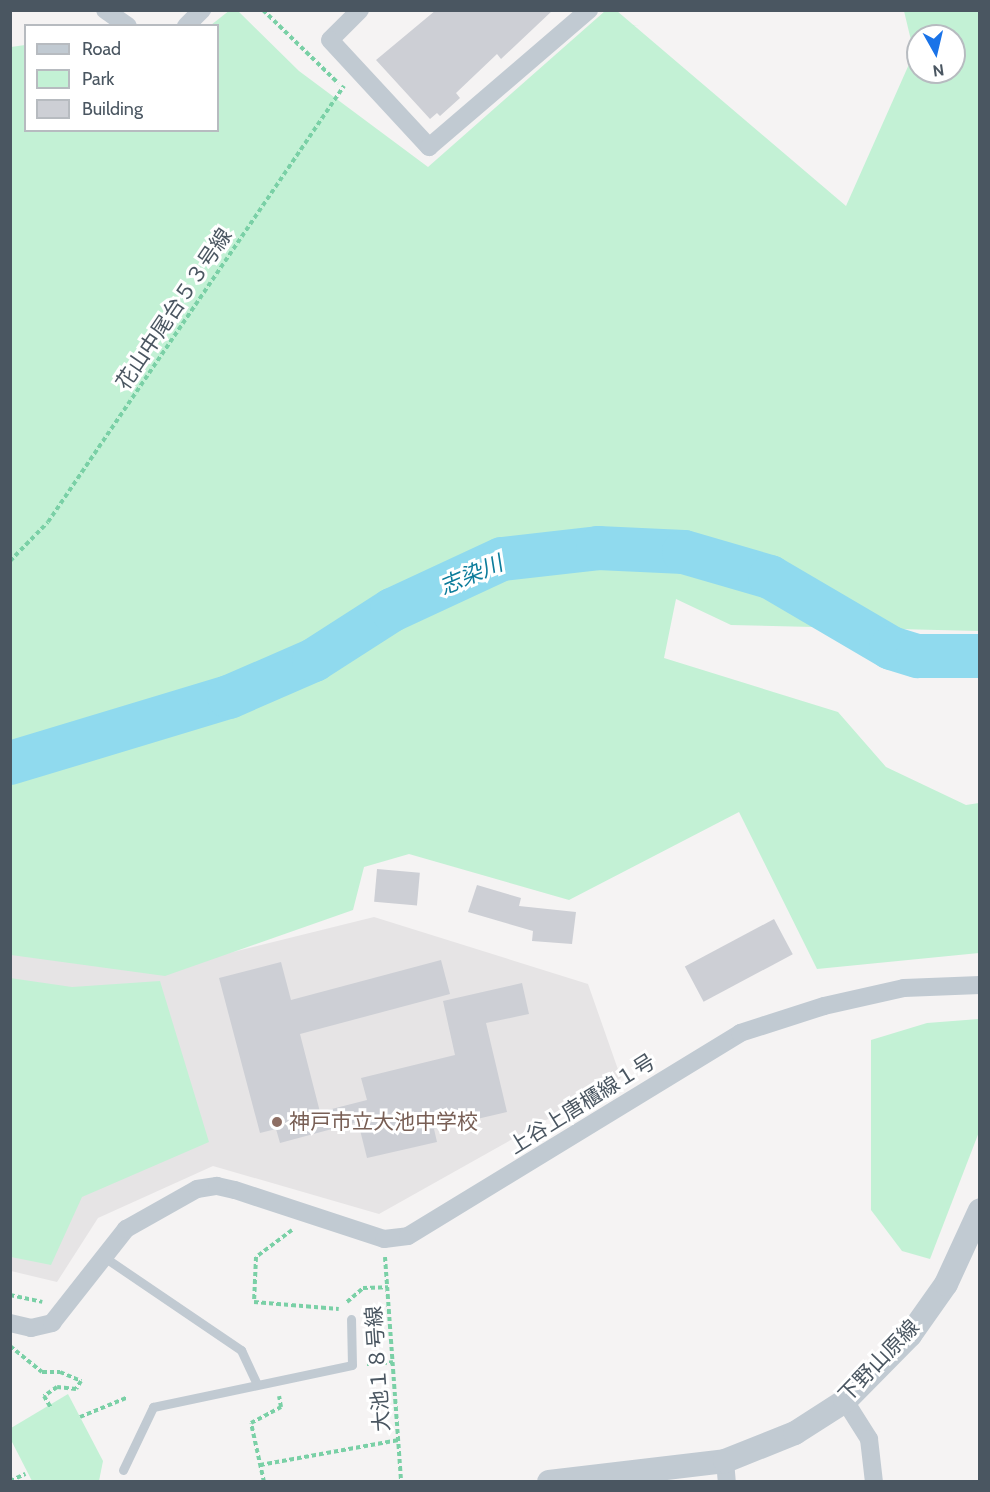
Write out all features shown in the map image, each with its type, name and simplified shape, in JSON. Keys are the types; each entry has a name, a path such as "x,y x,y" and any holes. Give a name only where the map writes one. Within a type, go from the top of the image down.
{"street":[{"path":"105,10 125,24"},
{"path":"188,24 202,10"},
{"path":"360,10 330,40 429,147 589,10"},
{"name":"上谷上唐櫃線１号","path":"104,1257 126,1229 161,1206 197,1189 217,1186 384,1239 408,1236 740,1033 824,1006 904,988 980,985"},
{"name":"下野山原線","path":"549,1482 726,1471 795,1434 845,1401 910,1335 946,1284 980,1210"},
{"path":"10,1323 31,1328 52,1323 104,1257"},
{"path":"845,1401 869,1439 874,1482"}],"lane":[{"path":"104,1257 241,1350 257,1384"},
{"path":"123,1470 153,1407 352,1365 351,1319"}],"path":[{"path":"262,10 342,87"},
{"name":"花山中尾台５３号線","path":"10,561 48,522 342,87 357,70"},
{"path":"300,1224 256,1257 254,1302 339,1309 363,1288 388,1287"},
{"name":"大池１８号線","path":"385,1255 401,1482"},
{"path":"10,1346 42,1372 60,1372 81,1381 76,1389 57,1387 44,1396 51,1408"},
{"path":"352,1365 393,1362"},
{"path":"264,1482 251,1423 281,1407 276,1381"},
{"path":"80,1417 126,1398"},
{"path":"260,1465 399,1440"},
{"path":"10,1481 25,1474"},
{"path":"150,1482 156,1482"}],"shaded area":[{"name":"神戸市立大池中学校","path":"374,917 588,984 621,1078 379,1214 213,1166 98,1218 57,1282 11,1271 11,944 181,965"}],"green space":[{"path":"230,10 238,11 299,71 428,167 605,11 617,11 846,206 906,71 906,84 966,84 966,24 907,24 904,11 979,11 979,631 731,625 676,599 664,658 838,712 886,767 966,805 979,803 979,953 817,969 739,812 569,900 409,854 364,867 353,910 165,976 11,955 11,47 24,45 24,132 219,132 219,24 212,24"},
{"path":"10,978 72,987 160,981 209,1142 82,1197 51,1265 11,1257"},
{"path":"979,1019 979,1132 930,1259 902,1251 871,1210 871,1040 927,1023"},
{"path":"68,1394 103,1461 99,1481 32,1481 11,1440 11,1428"}],"building":[{"path":"436,10 553,10 501,59 497,54 456,93 460,98 440,116 437,113 430,119 376,60"},
{"path":"377,869 420,873 417,906 374,902"},
{"path":"477,885 521,898 519,906 576,912 572,944 532,941 533,931 468,912"},
{"path":"774,919 793,954 704,1002 685,966"},
{"path":"441,960 450,994 300,1034 320,1112 367,1100 361,1078 455,1055 443,1001 522,983 529,1014 486,1023 507,1112 434,1129 437,1142 367,1158 358,1122 280,1143 276,1129 260,1133 219,978 281,962 291,1000"}],"waterway":[{"name":"志染川","path":"10,763 229,697 314,660 392,610 502,559 598,548 684,552 770,577 891,648 918,656 980,656"}],"place":[{"name":"神戸市立大池中学校","path":"277,1122"}]}
